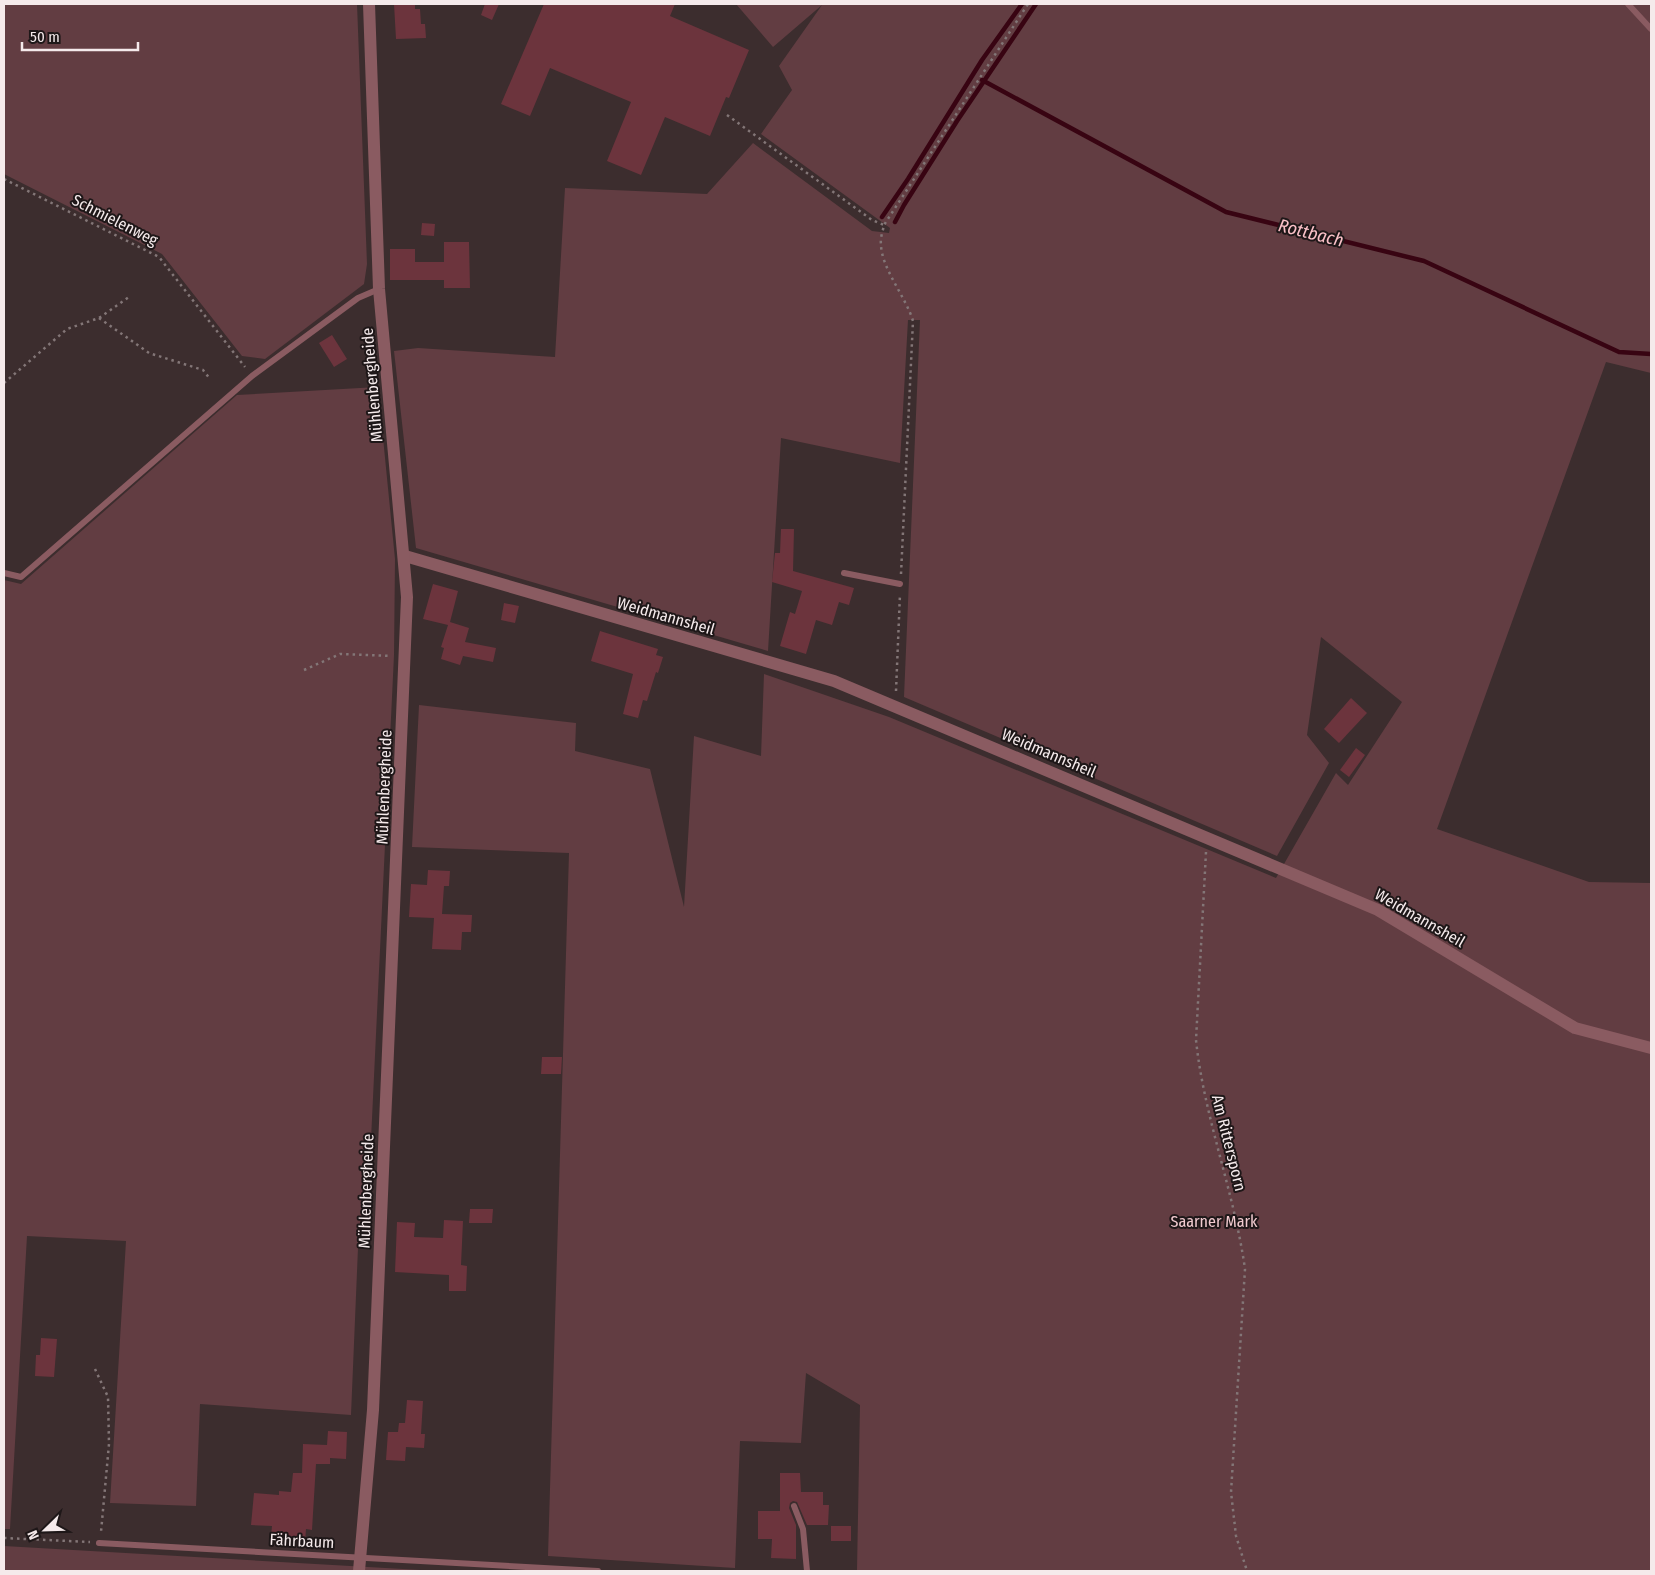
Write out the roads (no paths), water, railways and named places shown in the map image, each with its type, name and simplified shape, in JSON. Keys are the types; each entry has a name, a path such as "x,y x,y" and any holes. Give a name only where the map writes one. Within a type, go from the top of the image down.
{"street":[{"name":"Mühlenbergheide","path":"359,1571 373,1410 407,597 405,556 379,289 369,4"},
{"name":"Weidmannsheil","path":"405,556 834,681 1378,910 1575,1028 1651,1048"}],"lane":[{"path":"1628,4 1651,29"},
{"path":"4,573 21,577 252,376 358,298 379,289"},
{"path":"844,573 900,584"},
{"path":"794,1506 803,1529 807,1571"},
{"name":"Fährbaum","path":"99,1543 598,1571"}],"waterway":[{"path":"882,217 908,179 982,60 1022,4"},
{"path":"895,222 957,121 1036,4"},
{"name":"Rottbach","path":"982,80 1226,212 1424,261 1619,352 1651,354"}],"park label":[{"name":"Saarner Mark","path":"1214,1221"}]}
